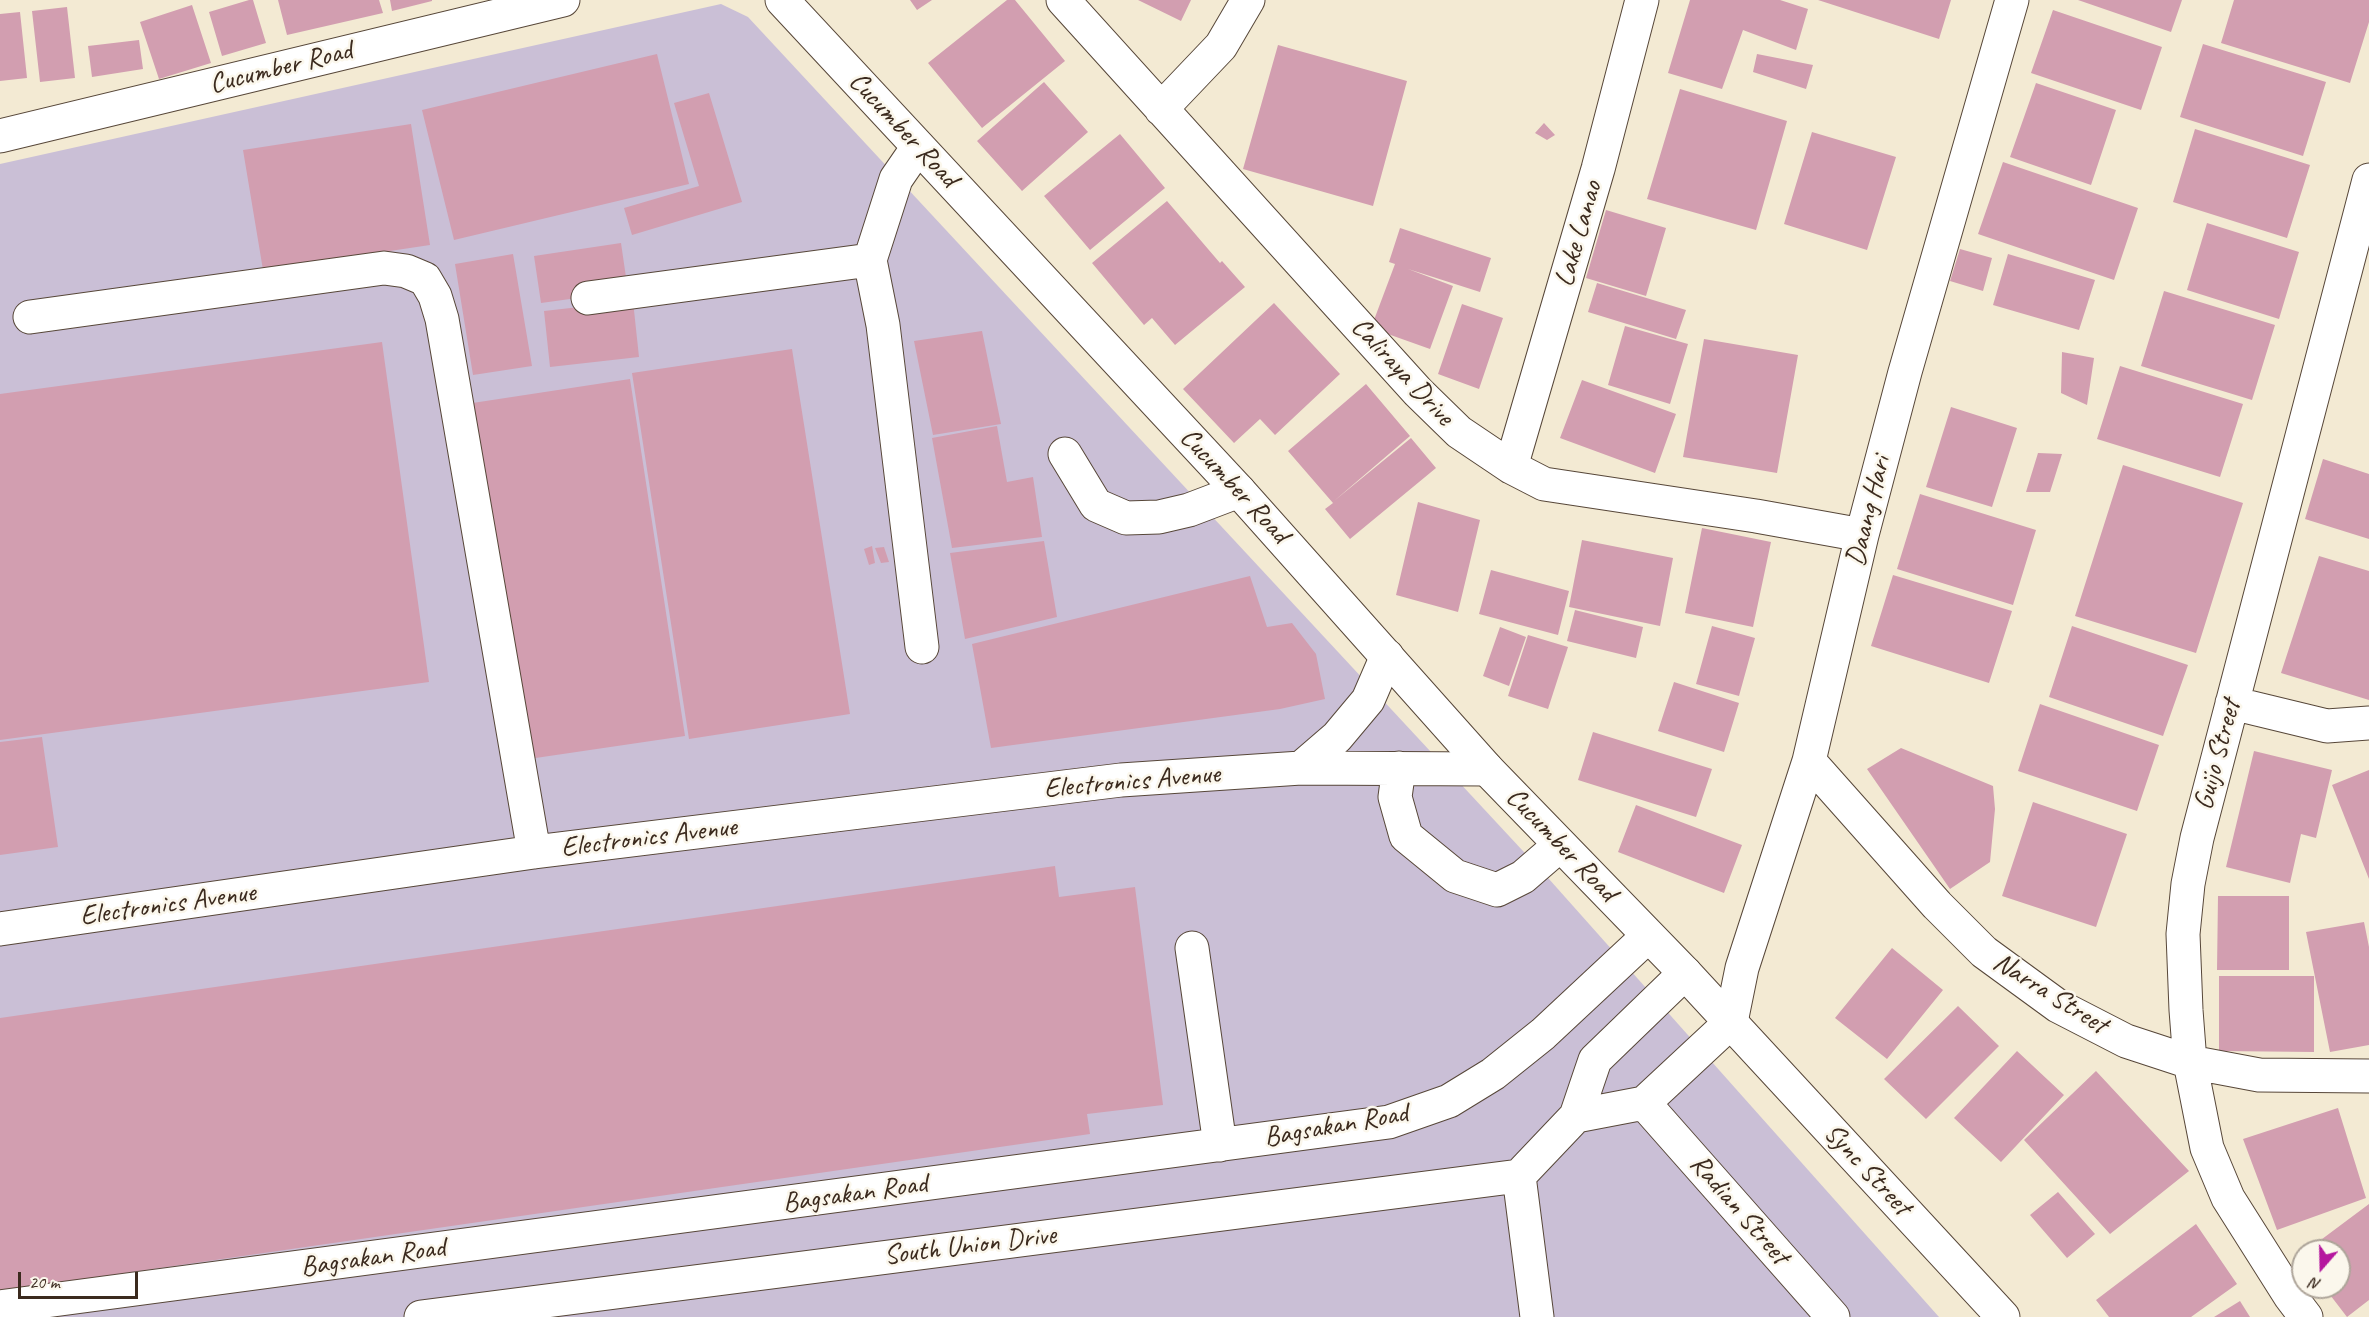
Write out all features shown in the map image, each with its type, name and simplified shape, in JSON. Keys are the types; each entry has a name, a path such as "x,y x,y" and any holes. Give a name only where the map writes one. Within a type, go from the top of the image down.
{"street":[{"name":"Cucumber Road","path":"0,136 563,0"},
{"name":"Cucumber Road","path":"782,0 1239,491 1487,769 1685,973"},
{"name":"Caliraya Drive","path":"1063,0 1418,392 1459,432 1511,467 1544,484 1756,516 1862,535"},
{"path":"1161,109 1221,45 1248,0"},
{"name":"Lake Lanao","path":"1511,467 1598,169 1642,0"},
{"name":"Daang Hari","path":"1731,1022 1742,968 1809,761 1862,535 1908,361 2012,0"},
{"path":"918,147 896,179 870,260 883,325 922,647"},
{"name":"Guijo Street","path":"2306,1317 2290,1296 2228,1198 2207,1148 2190,1062 2183,934 2188,884 2197,838 2369,180"},
{"path":"588,298 870,260"},
{"path":"30,318 384,268 406,271 425,279 435,296 441,319 534,852"},
{"path":"1065,454 1096,505 1126,518 1158,518 1189,510 1239,491"},
{"path":"1301,768 1337,737 1368,700 1387,656"},
{"path":"2232,703 2327,726 2369,723"},
{"name":"Narra Street","path":"1809,761 1937,906 1984,952 2058,1006 2126,1041 2190,1062 2259,1075 2369,1076"},
{"name":"Electronics Avenue","path":"0,929 534,852 1121,780 1301,768 1487,769"},
{"path":"1399,768 1395,797 1406,836 1455,876 1497,890 1523,877 1560,845"},
{"name":"Bagsakan Road","path":"0,1307 1389,1122 1449,1101 1493,1074 1543,1034 1648,936"},
{"path":"1192,948 1220,1145"},
{"path":"1537,1317 1519,1176 1576,1116 1595,1060 1685,973"},
{"name":"Sync Street","path":"1685,973 2003,1317"},
{"path":"1576,1116 1644,1103 1731,1022"},
{"name":"Radian Street","path":"1644,1103 1833,1317"},
{"name":"South Union Drive","path":"421,1317 1519,1176"}],"shaded area":[{"path":"721,4 748,17 1549,879 1939,1317 0,1317 0,164"}],"building":[{"path":"253,0 266,43 222,56 209,12"},
{"path":"278,0 379,0 383,13 287,35"},
{"path":"390,0 432,0 432,1 392,11"},
{"path":"910,0 932,0 917,10"},
{"path":"1007,0 1015,0 1065,61 982,128 928,63"},
{"path":"1138,0 1191,0 1181,21"},
{"path":"1690,0 1780,0 1808,9 1796,50 1743,30 1722,89 1668,73"},
{"path":"1818,0 1951,0 1939,39"},
{"path":"2078,0 2182,0 2171,32"},
{"path":"2234,0 2369,0 2369,22 2350,83 2221,43"},
{"path":"192,5 211,63 159,79 140,22"},
{"path":"67,7 75,78 40,82 32,11"},
{"path":"2053,10 2162,47 2141,110 2031,73"},
{"path":"20,12 27,78 0,81 0,14"},
{"path":"139,40 143,69 92,77 88,46"},
{"path":"2203,44 2326,82 2303,156 2180,117"},
{"path":"1278,45 1407,81 1373,206 1243,169"},
{"path":"657,54 689,184 454,240 422,110"},
{"path":"1757,54 1813,65 1806,89 1753,72"},
{"path":"1044,82 1088,132 1022,191 977,141"},
{"path":"2036,83 2116,110 2091,185 2010,157"},
{"path":"1680,89 1787,121 1756,230 1647,199"},
{"path":"709,93 742,202 632,235 624,208 699,186 674,103"},
{"path":"1544,123 1555,135 1547,140 1535,133"},
{"path":"411,124 430,245 263,270 243,150"},
{"path":"2195,129 2310,165 2287,238 2173,202"},
{"path":"1812,132 1896,157 1867,250 1784,224"},
{"path":"1120,134 1165,188 1090,250 1044,196"},
{"path":"2003,162 2138,208 2114,280 1978,234"},
{"path":"1167,201 1220,263 1222,261 1245,287 1175,345 1152,318 1144,325 1092,263"},
{"path":"1606,210 1666,228 1646,296 1586,278"},
{"path":"2207,223 2299,252 2279,319 2187,290"},
{"path":"1400,228 1491,258 1480,292 1408,269 1453,286 1430,349 1371,328 1395,264 1389,262"},
{"path":"621,243 628,291 541,303 534,256"},
{"path":"1960,249 1992,258 1983,291 1950,281"},
{"path":"513,254 532,366 473,375 455,264"},
{"path":"2008,254 2095,280 2079,330 1993,305"},
{"path":"1597,283 1686,310 1676,339 1588,312"},
{"path":"2164,291 2275,325 2252,400 2141,366"},
{"path":"633,301 639,357 550,367 544,311"},
{"path":"1274,303 1340,374 1275,435 1260,419 1234,443 1183,389"},
{"path":"1462,304 1503,318 1479,389 1438,374"},
{"path":"1625,326 1688,344 1670,404 1608,385"},
{"path":"982,331 1001,424 933,435 914,341"},
{"path":"1704,339 1798,355 1777,473 1683,457"},
{"path":"382,342 429,682 0,740 0,394"},
{"path":"792,349 850,714 689,739 632,373"},
{"path":"2062,352 2094,358 2087,405 2061,393"},
{"path":"2120,366 2243,404 2220,477 2097,439"},
{"path":"630,379 685,736 522,760 466,404"},
{"path":"1582,380 1676,414 1655,473 1560,438"},
{"path":"1366,384 1410,436 1334,501 1411,438 1436,468 1350,539 1325,509 1333,503 1288,451"},
{"path":"1951,407 2017,428 1992,507 1926,487"},
{"path":"997,426 1007,482 1033,477 1042,537 952,548 932,438"},
{"path":"2038,453 2062,454 2050,492 2026,492"},
{"path":"2323,459 2369,474 2369,539 2305,519"},
{"path":"2123,465 2243,503 2196,653 2075,616"},
{"path":"1920,494 2036,530 2013,605 1897,569"},
{"path":"1418,502 1480,520 1458,612 1396,595"},
{"path":"1702,528 1771,542 1753,627 1685,613"},
{"path":"1582,540 1673,558 1660,626 1569,607"},
{"path":"1044,541 1057,617 965,639 950,553"},
{"path":"872,546 875,563 869,565 864,549"},
{"path":"884,547 889,562 881,563 875,548"},
{"path":"2319,556 2369,571 2369,700 2281,673"},
{"path":"1491,570 1569,591 1558,635 1479,614"},
{"path":"1893,575 2012,611 1989,683 1871,646"},
{"path":"1250,576 1267,627 1292,623 1316,654 1325,699 1280,709 991,748 972,644"},
{"path":"1575,610 1643,627 1636,658 1567,641"},
{"path":"1712,626 1755,638 1739,696 1696,684"},
{"path":"2072,626 2188,665 2163,736 2049,697"},
{"path":"1500,627 1526,637 1509,686 1483,676"},
{"path":"1528,635 1568,647 1548,709 1508,696"},
{"path":"1674,682 1739,703 1724,752 1658,731"},
{"path":"2040,704 2159,745 2137,811 2018,771"},
{"path":"1593,732 1712,769 1696,817 1578,780"},
{"path":"42,737 58,847 0,855 0,742"},
{"path":"1901,748 1993,786 1995,809 1990,862 1950,889 1867,769"},
{"path":"2254,751 2332,770 2316,838 2301,834 2290,883 2226,867"},
{"path":"2369,770 2369,879 2332,785"},
{"path":"2033,802 2127,834 2096,927 2002,896"},
{"path":"1636,805 1742,845 1724,893 1618,852"},
{"path":"1055,866 1059,897 1135,887 1163,1105 1087,1114 1090,1134 0,1291 0,1018"},
{"path":"2218,896 2289,896 2289,970 2217,970"},
{"path":"2364,922 2369,947 2369,1045 2330,1052 2306,932"},
{"path":"1892,948 1943,990 1887,1059 1835,1018"},
{"path":"2219,976 2314,976 2314,1052 2219,1051"},
{"path":"1958,1006 1999,1046 1926,1119 1884,1079"},
{"path":"2017,1051 2064,1095 2001,1162 1954,1118"},
{"path":"2096,1071 2189,1171 2110,1234 2024,1140"},
{"path":"2338,1108 2366,1198 2277,1230 2243,1139"},
{"path":"2058,1192 2095,1234 2067,1258 2030,1215"},
{"path":"2369,1204 2369,1300 2347,1317 2333,1299 2351,1299 2351,1239 2322,1239"},
{"path":"2196,1224 2237,1284 2191,1317 2109,1317 2096,1300"},
{"path":"2240,1301 2250,1317 2214,1317"}]}
